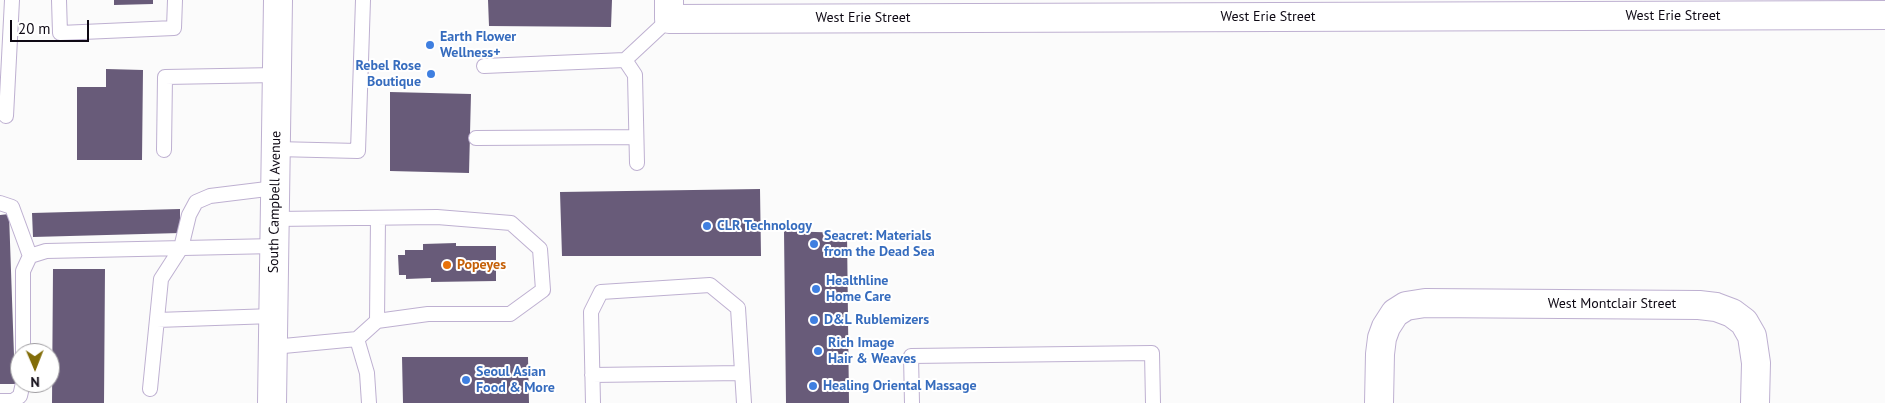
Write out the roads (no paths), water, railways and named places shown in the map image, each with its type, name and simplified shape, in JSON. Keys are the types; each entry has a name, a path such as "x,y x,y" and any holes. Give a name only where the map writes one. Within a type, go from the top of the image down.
{"street":[{"name":"South Campbell Avenue","path":"272,403 278,0"},
{"name":"West Erie Street","path":"669,9 1885,15"},
{"name":"West Montclair Street","path":"1379,403 1382,338 1386,326 1395,313 1406,306 1425,303 1699,305 1716,307 1732,313 1744,322 1752,336 1756,363 1755,403"}],"lane":[{"path":"6,116 12,0"},
{"path":"60,0 60,33 174,28 175,0"},
{"path":"276,148 358,152 363,0"},
{"path":"484,66 625,60 669,9"},
{"path":"625,60 635,76 637,163"},
{"path":"164,150 165,77 277,75"},
{"path":"476,138 636,137"},
{"path":"150,389 161,279 180,248 189,215 196,202 210,196 275,188"},
{"path":"0,203 12,207 30,256 23,271 23,343"},
{"path":"273,347 357,339 377,320 428,314 510,314 543,290 540,249 511,223 436,217 275,219"},
{"path":"377,320 378,218"},
{"path":"30,256 46,251 274,246"},
{"path":"593,403 591,312 601,292 710,286 738,308 744,403"},
{"path":"157,320 273,316"},
{"path":"357,339 367,373 369,403"},
{"path":"912,403 911,356 1152,353 1153,403"},
{"path":"592,375 742,373"},
{"path":"0,401 13,401 20,396 21,393"}],"place":[{"name":"Earth Flower Wellness+","path":"430,45"},
{"name":"Rebel Rose Boutique","path":"431,74"},
{"name":"CLR Technology","path":"707,226"},
{"name":"Seacret: Materials from the Dead Sea","path":"814,244"},
{"name":"Popeyes","path":"447,265"},
{"name":"Healthline Home Care","path":"816,289"},
{"name":"D&L Rublemizers","path":"814,320"},
{"name":"Rich Image Hair & Weaves","path":"818,351"},
{"name":"Seoul Asian Food & More","path":"466,380"},
{"name":"Healing Oriental Massage","path":"813,386"}]}
